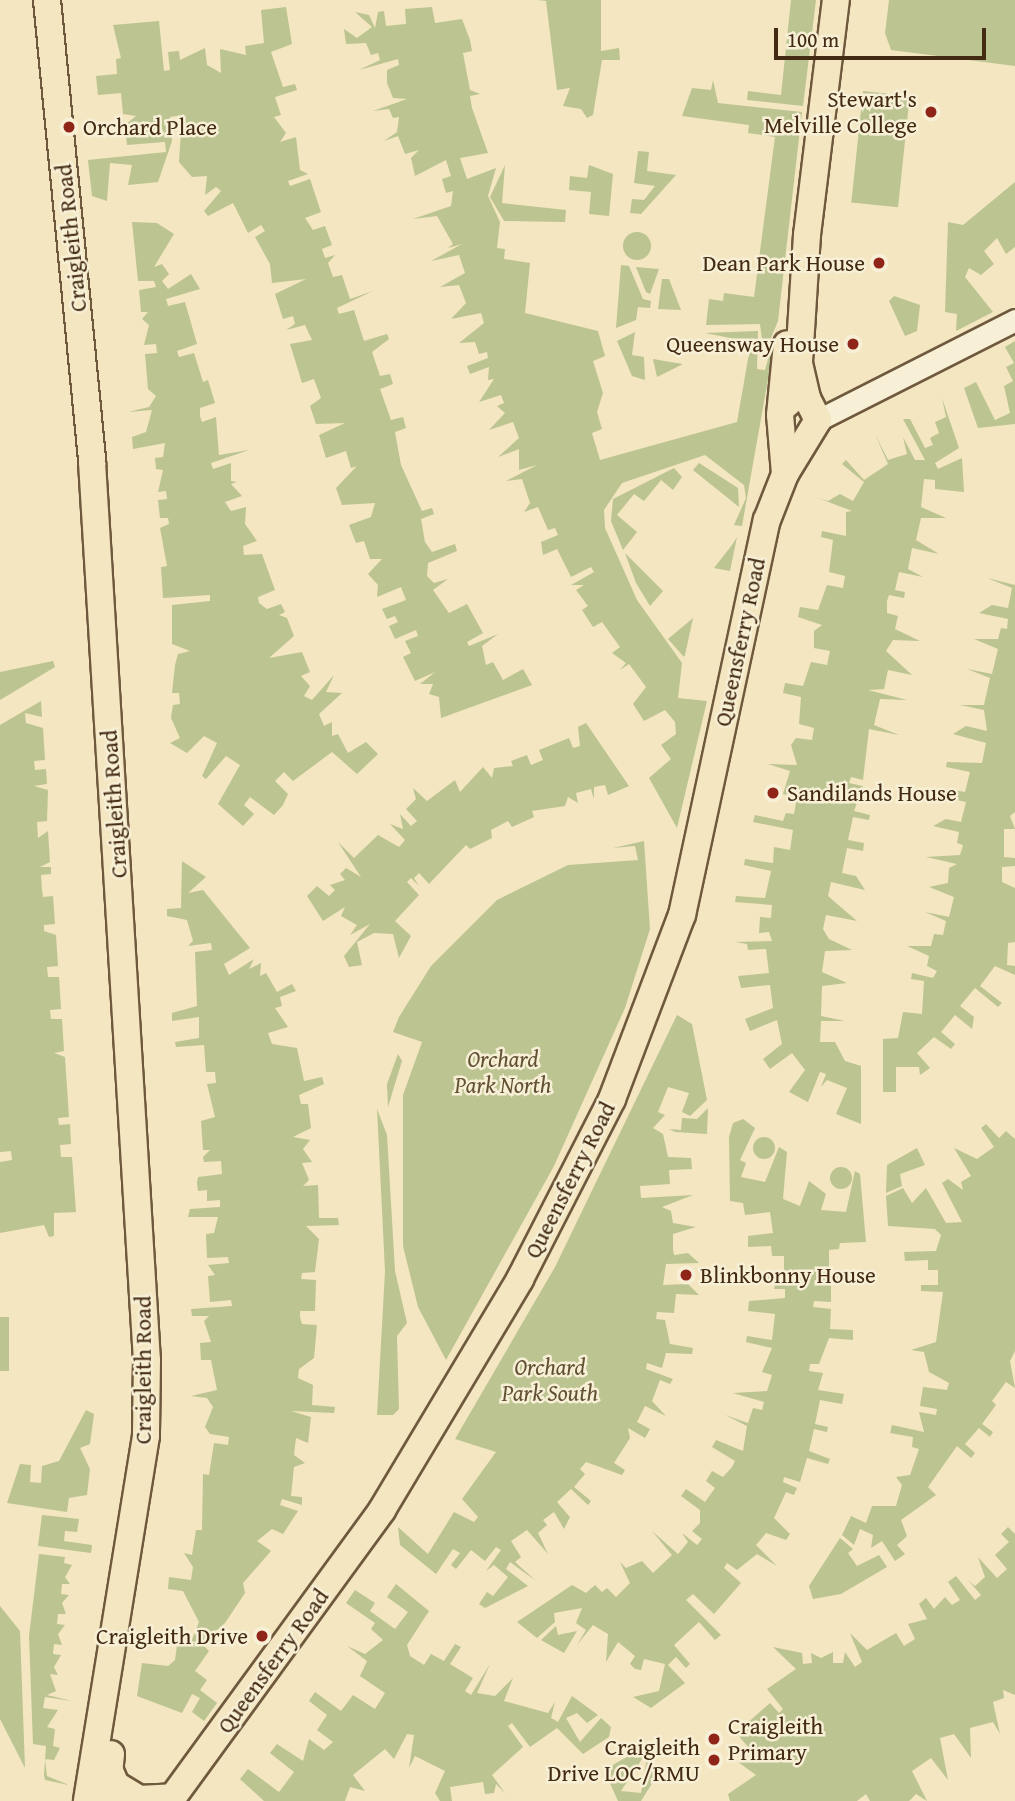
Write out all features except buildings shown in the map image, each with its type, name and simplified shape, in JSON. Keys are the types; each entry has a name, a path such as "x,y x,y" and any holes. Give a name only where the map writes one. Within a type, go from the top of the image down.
{"main road":[{"name":"Craigleith Road","path":"47,0 92,462 147,1360 146,1436 122,1607 87,1801"},
{"name":"Queensferry Road","path":"785,474 782,417 836,0"},
{"name":"Queensferry Road","path":"171,1799 382,1510 475,1359 596,1133 682,915 757,558 785,474 812,412 799,362 807,235"},
{"path":"782,417 789,399 812,412"},
{"name":"Craigleith Road","path":"106,1801 122,1607"},
{"path":"110,1771 116,1785 139,1799 171,1799"}],"street":[{"path":"812,412 855,396 1015,320"}],"green space":[{"path":"537,0 601,0 601,51 619,48 620,60 602,60 593,115 587,118 581,109 563,106 570,88 557,90 546,1"},
{"path":"791,0 816,0 803,106 747,100 748,91 781,95"},
{"path":"889,0 1015,0 1015,66 891,50 885,33"},
{"path":"286,7 292,44 271,52 283,87 295,84 297,90 275,97 281,115 274,117 286,133 280,142 296,137 300,170 308,174 288,181 290,186 310,179 321,212 305,218 313,230 325,226 332,245 322,249 325,258 335,255 328,263 333,277 342,275 350,299 373,291 337,308 339,314 354,310 364,341 387,334 389,339 372,352 380,376 390,374 393,384 380,389 391,420 403,417 406,428 395,432 401,465 422,511 432,508 434,514 421,519 425,542 432,552 455,544 457,551 428,563 427,576 434,583 448,579 433,590 449,613 467,604 483,633 467,642 469,646 498,634 482,646 486,665 493,662 503,680 523,669 532,685 441,718 439,697 429,694 433,684 420,684 435,672 415,681 403,657 411,653 405,641 418,636 416,630 395,639 389,626 398,622 395,616 387,619 382,609 406,600 401,587 377,597 378,585 368,574 382,559 370,559 364,541 356,543 349,525 371,517 375,503 342,505 336,488 357,466 351,468 346,451 326,458 319,435 345,423 316,424 310,406 321,398 314,379 302,383 290,344 312,340 305,325 286,330 295,324 293,316 283,319 275,294 306,279 272,283 270,264 255,237 265,231 261,225 248,233 233,203 208,216 204,211 221,191 216,187 205,195 207,176 192,177 179,162 182,115 170,117 172,141 158,182 128,185 132,165 110,163 107,201 92,196 88,160 166,152 165,142 127,145 125,125 136,116 123,114 121,93 98,95 96,76 117,74 116,59 121,58 113,25 159,21 164,71 170,70 168,52 179,51 180,60 205,48 207,65 221,73 220,49 246,55 245,46 264,43 261,10"},
{"path":"432,7 435,23 462,19 470,40 472,51 463,53 470,90 480,94 470,96 488,153 460,158 467,179 496,168 488,196 500,222 497,248 505,249 504,259 530,263 525,313 598,331 605,356 593,361 603,393 597,412 602,429 592,433 600,460 737,422 751,342 705,333 758,331 757,369 765,370 777,328 742,526 734,525 746,498 744,485 705,455 622,483 604,510 605,528 637,600 682,663 678,698 707,701 677,828 649,778 671,759 661,745 676,734 675,722 665,710 644,721 633,704 646,687 629,664 620,670 626,663 612,653 620,647 602,622 593,627 582,610 588,606 576,590 584,585 571,585 594,572 591,567 571,577 557,549 543,555 541,542 558,535 555,528 548,530 538,507 524,512 530,503 522,479 506,481 537,465 519,470 519,449 498,457 519,438 513,422 489,430 505,413 497,406 504,403 501,395 479,402 494,379 488,380 489,367 470,374 467,366 488,358 487,352 479,354 475,342 459,343 484,323 481,313 451,319 466,303 459,285 440,287 465,273 459,255 431,261 462,244 448,248 453,244 437,216 413,219 451,206 453,191 446,193 442,179 451,176 446,160 415,176 411,158 419,150 405,154 398,136 384,141 397,132 399,117 393,118 389,109 373,111 407,99 393,98 387,83 387,70 399,65 398,59 359,70 380,60 378,53 371,55 366,43 346,44 344,29 357,38 372,27 355,12 369,15 375,28 378,12 384,11 386,26 406,24 405,9"},
{"path":"713,80 718,103 802,112 778,321 764,355 760,324 706,325 709,299 723,301 724,293 754,297 775,137 748,133 749,125 682,116 692,88 711,90"},
{"path":"863,91 910,96 898,207 851,202"},
{"path":"638,151 649,152 647,171 676,175 641,214 630,213 632,199 644,200 655,186 634,183"},
{"path":"505,165 502,203 566,210 565,222 504,221 490,197"},
{"path":"589,165 613,174 609,216 589,214 591,192 569,190 570,176 587,178"},
{"path":"1015,182 1015,247 1006,254 997,238 984,251 994,264 981,275 969,268 965,277 993,312 956,331 957,314 945,312 948,222 963,225"},
{"path":"132,222 157,223 174,234 154,267 162,264 169,274 162,281 168,289 191,274 200,289 166,299 168,306 185,302 197,344 177,351 179,357 194,353 203,382 208,380 215,403 200,408 200,416 202,422 216,417 219,455 249,450 211,463 213,469 231,463 231,481 237,482 231,484 242,496 225,502 231,511 246,507 245,524 257,541 243,546 244,555 262,554 275,590 258,597 259,603 267,609 281,604 285,612 279,615 287,618 294,636 269,658 302,652 310,672 301,676 310,686 304,696 312,700 334,675 326,692 342,693 319,714 324,726 332,722 332,736 338,734 348,753 366,742 378,754 357,774 332,752 293,781 284,772 275,781 288,794 283,805 274,815 250,797 244,805 254,814 243,826 218,804 240,765 226,756 206,779 202,776 217,743 204,736 187,753 170,743 180,738 171,718 173,705 180,704 179,693 172,693 175,665 178,654 190,651 172,644 172,605 210,601 210,595 163,598 161,567 167,566 160,528 169,524 168,518 160,518 158,500 167,499 166,491 158,492 163,470 156,469 155,458 163,457 165,443 133,449 132,437 146,432 152,410 128,412 149,407 156,396 148,389 145,354 157,353 156,344 144,345 149,325 142,319 148,312 141,312 139,290 156,287 154,281 138,281"},
{"path":"637,232 647,236 651,246 647,256 637,260 627,256 623,246 627,236"},
{"path":"621,265 629,266 643,299 651,301 650,308 638,307 636,320 616,328"},
{"path":"636,267 659,269 650,294 646,292"},
{"path":"662,279 669,279 681,310 658,309"},
{"path":"894,296 920,305 917,331 905,336 889,301"},
{"path":"635,332 632,355 644,357 645,380 632,376 617,341"},
{"path":"1015,341 1015,424 978,428 964,388 976,382 995,420 1010,413 1004,386 1013,381 1006,367 1014,363 1005,347"},
{"path":"653,359 670,362 683,364 657,377"},
{"path":"942,398 959,448 935,463 938,469 962,458 964,492 935,489 935,480 924,479 921,507 946,518 921,518 916,540 939,554 912,548 908,569 923,577 899,572 895,590 905,592 904,598 889,595 887,601 887,613 898,616 895,629 920,641 893,640 886,651 912,675 888,670 884,689 868,690 907,700 880,699 874,725 899,735 869,729 863,780 851,777 849,783 863,786 854,811 870,815 869,820 853,817 848,840 864,843 863,851 847,848 842,873 856,876 865,890 831,882 828,896 857,921 826,915 823,929 829,939 852,950 825,951 822,972 847,983 822,986 821,1016 845,1021 821,1021 820,1042 835,1042 845,1061 861,1066 861,1124 836,1114 847,1088 827,1080 821,1087 826,1074 820,1072 808,1102 789,1092 805,1070 792,1053 770,1069 763,1059 782,1044 777,1020 750,1031 745,1019 773,1008 770,985 741,988 738,976 769,973 766,949 748,950 747,944 735,942 772,941 769,932 759,933 760,917 771,918 772,905 735,902 736,896 765,898 771,871 744,865 745,859 773,863 774,847 790,850 793,830 753,822 755,815 783,821 786,813 794,814 797,797 783,794 790,771 768,764 797,765 791,745 796,738 812,740 814,728 799,724 801,697 783,693 785,683 803,686 811,662 827,665 830,651 814,648 814,631 822,625 798,617 800,607 818,610 827,585 843,588 845,576 829,572 833,540 821,537 822,531 846,536 846,512 852,511 818,498 828,501 840,494 853,501 864,482 842,464 846,460 864,480 888,464 875,434 888,460 907,454 903,437 915,460 925,460 903,419 910,419 925,448 933,445 930,438 939,433 935,422 946,417"},
{"path":"699,463 738,488 739,507 693,470"},
{"path":"674,468 682,477 673,490 661,480 644,501 634,494 617,515 637,532 623,550 611,521 613,499"},
{"path":"737,537 730,571 714,568 732,545"},
{"path":"625,553 663,591 650,606 636,583"},
{"path":"987,578 1015,585 1015,812 1010,816 1015,829 1004,829 1004,857 1015,858 1015,866 1002,867 1002,882 1015,888 1015,942 1008,943 1007,965 1015,966 1015,975 995,966 980,986 1002,1003 998,1007 975,988 960,1006 974,1017 972,1029 955,1015 941,1032 955,1044 951,1049 934,1037 917,1053 930,1068 920,1075 919,1067 896,1067 896,1092 883,1092 883,1039 898,1038 903,1012 922,1014 924,981 911,979 912,973 933,978 937,971 927,966 929,956 907,946 931,946 934,934 943,935 946,921 925,912 949,917 954,897 929,887 948,883 949,868 957,864 926,857 960,855 963,845 957,843 959,832 933,826 946,819 961,822 966,802 939,796 941,788 965,792 970,772 946,767 947,762 982,763 986,743 953,734 966,726 987,731 984,710 960,705 984,705 990,678 967,669 992,674 998,649 974,639 998,639 1001,628 1007,629 1008,619 979,613 992,605 1008,608 1012,588"},
{"path":"693,618 685,655 684,657 668,639"},
{"path":"53,661 55,667 0,700 0,672"},
{"path":"41,701 42,717 25,713 26,723 43,728 45,760 34,761 35,770 46,769 47,784 34,786 48,790 47,821 37,822 38,838 48,831 50,862 40,867 51,867 51,874 41,875 43,897 53,896 55,924 44,925 44,931 56,935 58,966 47,967 48,977 59,977 61,1009 50,1010 51,1019 62,1019 64,1051 54,1053 65,1057 69,1117 58,1118 59,1125 70,1124 71,1144 60,1145 61,1157 72,1157 76,1212 54,1213 54,1236 49,1237 44,1225 0,1233 0,1162 12,1160 11,1151 0,1152 0,725"},
{"path":"586,723 629,786 608,795 605,785 594,787 594,799 591,789 576,793 578,803 568,797 565,806 532,811 534,817 512,827 508,821 491,830 492,838 470,849 466,845 429,884 419,873 414,878 419,886 411,878 407,882 419,895 395,921 411,936 399,958 393,934 374,933 357,942 362,965 349,967 344,956 370,924 350,935 357,925 341,916 345,907 323,921 307,896 317,886 329,896 335,890 330,885 345,880 340,874 346,868 361,877 338,842 354,858 378,835 399,847 405,840 390,824 403,829 400,814 411,826 417,821 406,809 416,799 413,788 427,801 455,780 460,792 483,767 492,778 494,768 513,766 511,761 527,755 531,765 543,760 539,750 569,738 573,748 580,746 578,727"},
{"name":"Orchard Park North","path":"644,841 650,929 625,1008 554,1166 446,1360 418,1307 403,1246 403,1095 422,1042 393,1032 399,1017 431,966 497,900 568,865 638,860 635,846 613,848"},
{"path":"182,861 206,877 188,893 203,890 250,948 224,964 229,975 254,959 249,969 261,963 260,976 266,973 277,992 292,984 296,991 280,997 282,1006 275,1008 288,1027 268,1033 272,1044 297,1048 304,1081 322,1077 324,1084 299,1095 301,1104 308,1104 311,1128 293,1137 310,1140 303,1149 312,1162 302,1163 309,1180 303,1186 318,1185 319,1218 338,1218 339,1225 306,1226 319,1239 315,1272 302,1273 301,1279 316,1280 315,1311 300,1311 300,1317 302,1324 317,1325 314,1358 299,1369 298,1378 313,1385 312,1405 335,1407 334,1413 291,1411 311,1417 308,1443 296,1438 294,1455 305,1463 294,1467 291,1496 302,1497 302,1505 282,1499 280,1505 298,1511 283,1534 272,1529 257,1541 271,1551 243,1583 245,1593 225,1623 210,1636 215,1642 210,1639 204,1646 209,1651 195,1671 207,1680 200,1690 217,1703 204,1721 192,1712 200,1698 192,1694 182,1713 137,1696 142,1663 168,1666 175,1660 177,1645 159,1643 160,1635 191,1642 199,1622 183,1591 168,1589 169,1577 191,1580 193,1567 184,1553 192,1555 196,1530 202,1530 203,1474 209,1475 214,1443 228,1445 229,1437 210,1434 205,1427 213,1407 207,1398 191,1396 217,1390 211,1360 201,1360 200,1343 211,1342 204,1321 209,1316 192,1316 191,1309 232,1306 231,1300 210,1302 208,1276 215,1275 208,1265 229,1263 228,1257 207,1258 206,1234 214,1233 218,1217 188,1217 190,1209 220,1207 220,1200 207,1201 207,1190 198,1191 197,1183 198,1177 222,1174 221,1161 204,1162 203,1157 210,1150 203,1150 201,1121 215,1117 207,1084 216,1083 215,1072 206,1072 204,1045 176,1047 175,1042 199,1038 199,1017 172,1021 172,1013 197,1006 195,952 212,950 211,943 188,946 193,941 187,920 167,916 167,909 181,908"},
{"name":"Orchard Park South","path":"677,1015 692,1024 707,1100 690,1116 682,1112 689,1093 668,1087 658,1112 665,1115 653,1128 663,1134 668,1157 691,1158 692,1169 669,1170 670,1184 640,1186 641,1198 693,1195 662,1207 671,1211 673,1223 696,1227 673,1234 673,1249 674,1255 688,1253 699,1263 666,1264 663,1285 688,1284 699,1295 676,1294 674,1313 657,1312 656,1319 665,1320 670,1344 693,1348 692,1354 666,1353 662,1368 647,1363 646,1369 673,1379 670,1384 660,1380 652,1401 666,1416 645,1406 637,1422 650,1429 645,1438 628,1428 630,1438 614,1463 625,1470 622,1475 586,1462 580,1469 585,1474 574,1487 591,1501 588,1505 571,1489 557,1502 570,1517 564,1529 554,1512 543,1520 547,1525 538,1533 548,1554 527,1530 511,1541 521,1557 515,1562 536,1581 510,1562 506,1569 528,1586 485,1608 479,1604 487,1592 493,1596 508,1577 494,1565 486,1571 501,1550 496,1547 485,1561 471,1550 456,1569 451,1565 460,1553 453,1549 436,1574 400,1545 398,1527 428,1554 454,1512 474,1522 478,1517 462,1499 496,1452 455,1439 555,1267"},
{"path":"398,1054 402,1061 388,1107 387,1084"},
{"path":"708,1108 707,1134 675,1132 669,1129 681,1130 682,1118 697,1119"},
{"path":"377,1109 387,1135 395,1271 407,1323 397,1336 399,1409 393,1415 377,1415 385,1271"},
{"path":"743,1119 755,1128 740,1160 746,1163 741,1177 765,1182 779,1147 787,1152 783,1199 800,1206 809,1181 826,1194 821,1210 846,1212 855,1171 860,1174 866,1242 840,1243 839,1249 829,1250 829,1273 842,1278 831,1278 831,1302 814,1301 813,1307 831,1309 830,1329 853,1330 853,1340 829,1338 819,1364 810,1364 809,1371 823,1373 818,1390 844,1394 842,1404 820,1400 815,1424 828,1427 827,1432 814,1429 809,1451 830,1459 828,1464 807,1458 800,1482 784,1477 783,1482 797,1488 794,1495 786,1492 774,1518 790,1534 786,1540 766,1533 756,1545 777,1566 757,1554 737,1570 727,1563 724,1568 741,1583 714,1614 693,1594 686,1600 721,1635 715,1640 699,1622 674,1645 690,1664 686,1668 676,1657 668,1665 685,1683 651,1708 633,1697 659,1691 665,1664 644,1659 641,1670 635,1669 630,1664 635,1656 618,1642 606,1662 608,1634 593,1625 577,1645 586,1630 576,1623 582,1608 554,1613 555,1622 537,1638 517,1622 572,1585 586,1593 595,1585 602,1592 607,1588 616,1597 630,1583 620,1562 626,1568 642,1561 653,1573 672,1555 652,1531 678,1554 688,1542 682,1533 697,1545 702,1539 692,1531 700,1523 700,1510 681,1496 686,1489 705,1502 715,1488 706,1481 712,1471 723,1477 732,1467 735,1461 712,1447 716,1440 743,1451 747,1426 725,1415 748,1423 753,1408 762,1410 764,1402 733,1393 767,1391 772,1375 762,1372 772,1348 746,1342 747,1336 772,1340 775,1314 748,1311 749,1301 785,1298 785,1289 774,1289 776,1280 764,1280 764,1274 784,1273 784,1256 772,1256 771,1246 748,1247 748,1236 773,1233 770,1212 745,1215 743,1203 730,1201 729,1137 733,1123"},
{"path":"986,1124 999,1138 1006,1131 1015,1139 1015,1351 1010,1361 1015,1388 1006,1382 992,1401 996,1405 982,1424 993,1432 990,1437 979,1428 965,1444 975,1453 971,1458 957,1446 928,1487 936,1495 901,1520 907,1536 897,1545 905,1554 895,1561 882,1541 871,1548 873,1535 860,1529 854,1545 842,1535 851,1516 866,1523 872,1506 896,1506 902,1485 896,1477 910,1475 919,1449 912,1447 913,1437 890,1433 892,1425 924,1432 919,1412 936,1415 937,1409 920,1406 923,1387 947,1390 949,1383 929,1372 924,1352 911,1350 936,1342 943,1292 921,1291 921,1285 938,1285 938,1270 928,1270 928,1260 905,1261 904,1252 936,1251 941,1235 935,1229 888,1226 886,1196 903,1188 912,1203 926,1188 946,1223 962,1222 942,1183 948,1179 963,1190 961,1182 971,1176 954,1148 977,1159 994,1147 981,1128"},
{"path":"764,1137 772,1140 775,1148 772,1156 764,1159 756,1156 753,1148 756,1140"},
{"path":"917,1148 925,1165 900,1174 902,1186 886,1193 887,1165"},
{"path":"841,1167 849,1170 852,1178 849,1186 841,1189 833,1186 830,1178 833,1170"},
{"path":"0,1317 9,1317 9,1371 0,1371"},
{"path":"86,1410 94,1414 90,1444 80,1448 90,1469 87,1495 69,1498 67,1512 7,1503 20,1464 31,1465 30,1482 41,1483 42,1466 59,1461"},
{"path":"42,1515 79,1519 77,1532 65,1531 64,1541 92,1545 91,1553 38,1546"},
{"path":"1008,1527 1015,1534 1015,1695 1003,1690 1004,1698 993,1702 1000,1734 993,1722 970,1728 971,1758 954,1734 940,1738 948,1780 931,1758 912,1771 927,1801 916,1794 909,1801 870,1801 866,1794 857,1801 730,1801 728,1794 756,1775 738,1762 756,1756 736,1733 770,1703 779,1713 783,1709 767,1689 796,1669 773,1647 802,1653 803,1664 812,1663 811,1653 821,1658 833,1652 833,1663 843,1663 845,1652 855,1667 862,1662 850,1633 867,1650 896,1633 904,1646 915,1639 908,1624 927,1619 919,1604 926,1598 934,1609 945,1597 952,1605 960,1600 948,1582 956,1576 975,1600 981,1595 968,1580 975,1586 985,1577 978,1557 997,1578 1007,1569 995,1555 1009,1542 1001,1534"},
{"path":"840,1538 853,1549 848,1553 857,1566 879,1555 887,1567 841,1594 813,1599 809,1586"},
{"path":"39,1554 65,1557 64,1563 72,1565 65,1577 70,1584 62,1584 61,1594 69,1595 62,1603 66,1614 58,1614 57,1624 65,1625 58,1634 62,1645 54,1644 53,1654 61,1655 54,1667 58,1675 50,1674 56,1691 47,1695 72,1701 45,1697 43,1708 58,1710 47,1727 55,1729 53,1746 60,1748 54,1760 45,1759 46,1746 33,1744 29,1636"},
{"path":"396,1584 429,1611 407,1645 410,1656 424,1665 431,1654 444,1661 455,1644 461,1647 450,1664 473,1678 465,1691 471,1695 490,1664 477,1693 495,1696 513,1678 504,1701 548,1713 555,1702 551,1718 558,1722 572,1696 598,1715 587,1723 577,1713 566,1718 580,1742 601,1718 611,1727 609,1737 583,1754 557,1728 530,1747 512,1723 508,1726 523,1747 492,1775 505,1793 496,1784 494,1793 485,1794 483,1782 450,1787 452,1801 440,1801 435,1793 445,1771 415,1756 409,1768 414,1735 407,1734 394,1759 385,1749 353,1775 365,1791 350,1787 345,1801 264,1801 240,1779 248,1769 279,1792 294,1772 270,1753 277,1744 303,1761 309,1739 324,1750 333,1742 317,1730 327,1715 309,1701 315,1692 341,1711 353,1695 375,1709 385,1693 360,1676 367,1661 347,1646 365,1654 383,1640 371,1629 375,1623 346,1603 355,1590 375,1603 370,1611 395,1629 408,1612 387,1597"},
{"path":"0,1606 20,1631 25,1768 0,1719"},
{"path":"556,1626 558,1635 577,1631 564,1653 541,1640"},
{"path":"632,1754 644,1756 621,1791 641,1793 647,1758 658,1774 641,1801 618,1801 604,1770"},
{"path":"45,1760 47,1776 69,1785 45,1780"}],"place":[{"name":"Stewart's Melville College","path":"931,112"},
{"name":"Orchard Place","path":"69,127"},
{"name":"Dean Park House","path":"879,263"},
{"name":"Queensway House","path":"853,344"},
{"name":"Sandilands House","path":"773,793"},
{"name":"Blinkbonny House","path":"686,1275"},
{"name":"Craigleith Drive","path":"262,1636"},
{"name":"Craigleith Primary","path":"714,1739"},
{"name":"Craigleith Drive LOC/RMU","path":"714,1760"}]}
